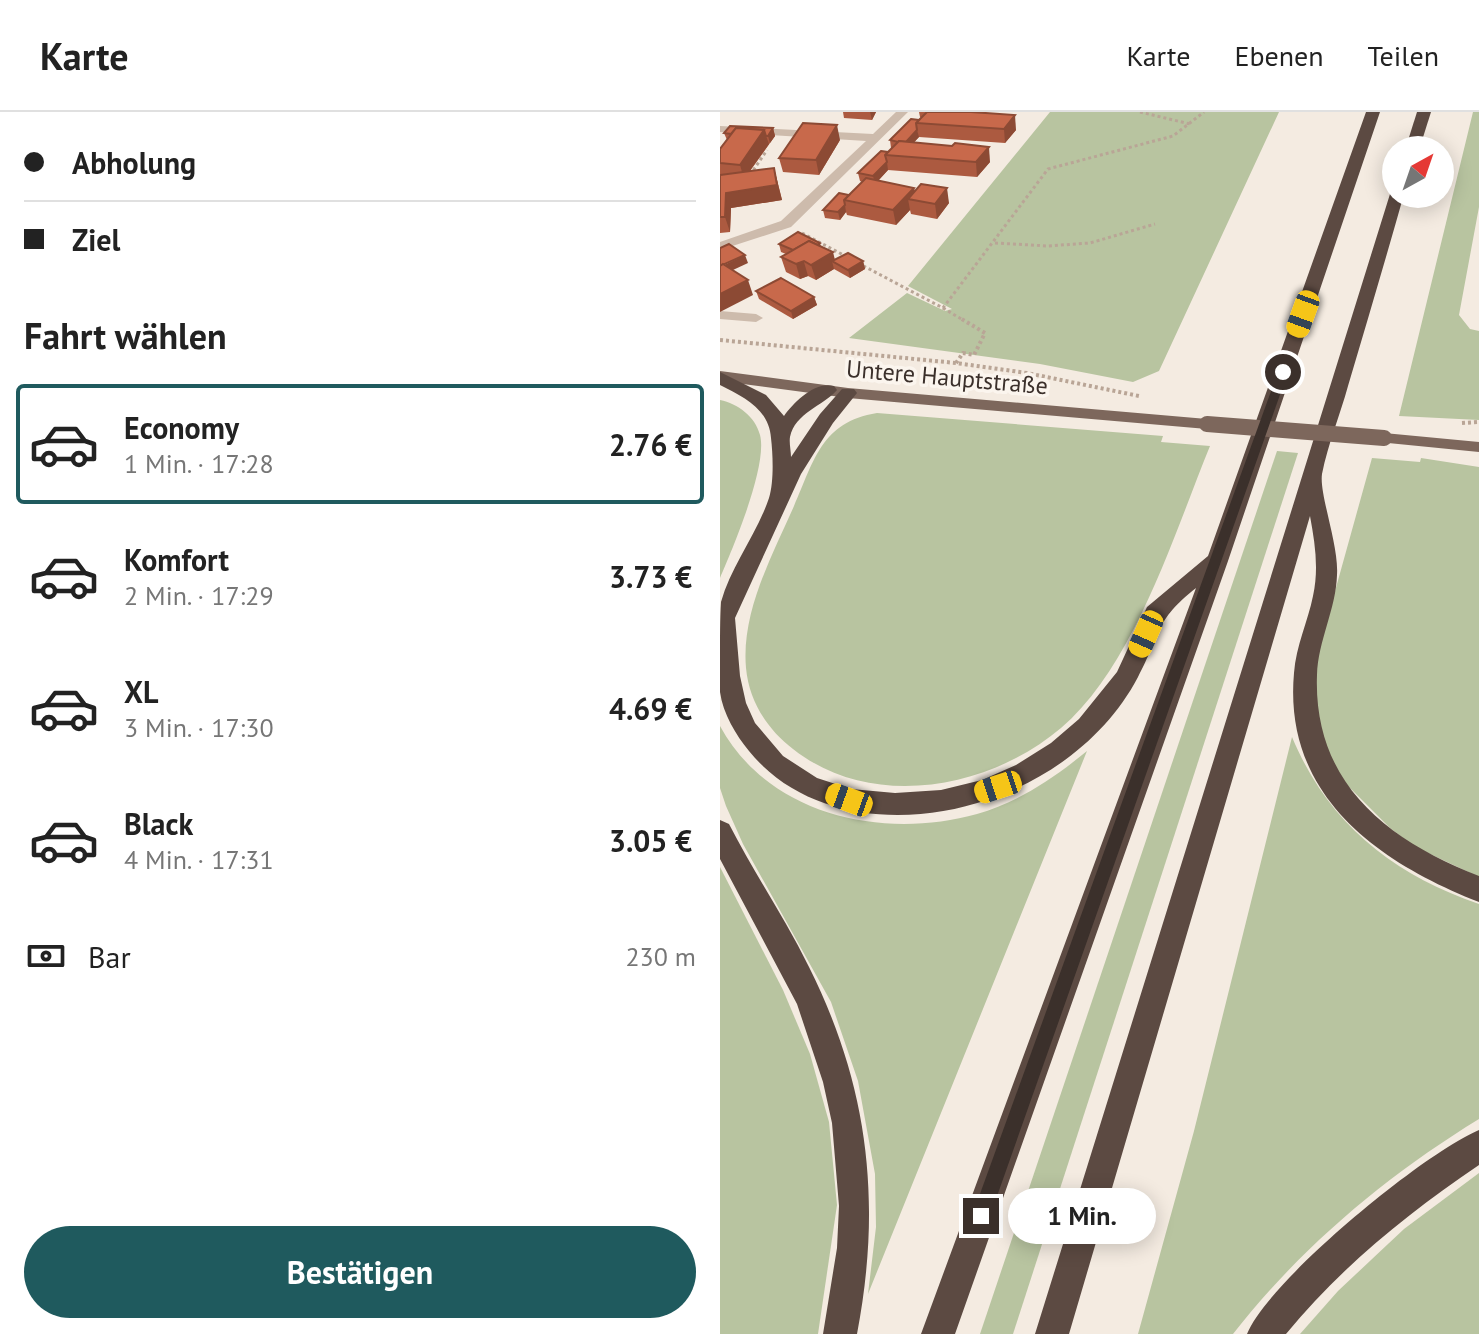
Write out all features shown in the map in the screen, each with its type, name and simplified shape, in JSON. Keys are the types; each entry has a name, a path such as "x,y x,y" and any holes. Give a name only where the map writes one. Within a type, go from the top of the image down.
{"highway":[{"path":"938,1334 1217,561 1373,112"},
{"path":"1416,136 1424,112"},
{"path":"1052,1334 1393,208"},
{"path":"720,377 771,409 780,422 780,497"},
{"path":"838,392 780,497 722,622 729,689 748,733 766,755 817,788 849,800 927,805 965,798 998,787 1058,752 1085,728 1126,678 1156,612 1217,561"},
{"path":"781,436 792,416 807,400 838,392"},
{"path":"1312,473 1327,571 1305,671 1304,709 1316,761 1356,817 1384,840 1420,863 1479,889"},
{"path":"720,832 809,1000 846,1105 856,1191 850,1291 840,1334"},
{"path":"1264,1334 1319,1273 1366,1230 1479,1146"}],"main road":[{"name":"Untere Hauptstraße","path":"720,377 838,392 1479,447"}],"street":[{"path":"720,246 786,224 902,117"},
{"path":"720,129 876,138"},
{"path":"862,153 877,153"},
{"path":"720,315 756,318"}],"path":[{"path":"1140,112 1191,125"},
{"path":"943,308 1048,169 1173,136 1204,112"},
{"path":"749,176 778,132"},
{"path":"786,224 985,333 974,355 963,353 956,363"},
{"path":"994,243 1048,246 1090,243 1155,224"},
{"path":"720,340 956,363 1145,397"}],"green space":[{"path":"1050,112 1279,112 1159,371 1133,382 1040,364 849,338 907,293 945,311 952,309 908,286"},
{"path":"1473,112 1479,112 1479,207 1459,315 1470,329 1479,331 1479,420 1399,416 1450,208 1454,208 1454,190"},
{"path":"720,400 733,404 750,417 758,428 761,449 748,506 720,578"},
{"path":"877,413 1163,436 1161,442 1210,446 1166,558 1131,635 1087,702 1061,728 1032,749 1000,766 965,778 930,785 894,786 858,780 824,768 793,749 775,733 755,703 746,668 748,626 753,605 814,459 831,435 843,425"},
{"path":"1277,451 1298,453 1013,1334 980,1334"},
{"path":"1372,458 1420,462 1421,458 1479,467 1479,877 1415,847 1390,828 1348,786 1328,759 1316,731 1312,674"},
{"path":"720,726 741,757 768,781 798,800 832,814 904,824 941,821 992,809 1035,788 1087,751 868,1294 876,1227 875,1174 858,1081 831,1002 743,844 726,806 720,788"},
{"path":"1292,737 1324,795 1366,842 1418,877 1479,904 1479,1119 1378,1189 1346,1216 1287,1272 1233,1334 1138,1334 1194,1131"},
{"path":"720,867 783,990 810,1054 829,1122 837,1205 818,1334 720,1334"},
{"path":"1479,1173 1479,1334 1300,1334 1338,1291 1404,1229"}],"building":[{"path":"927,112 1015,115 1004,129 916,123"},
{"path":"911,119 919,120 917,130 906,142 890,140"},
{"path":"803,123 837,125 816,160 779,158"},
{"path":"730,126 773,128 768,136 764,130 736,128 731,134 724,133"},
{"path":"736,128 764,130 740,165 720,163 720,149"},
{"path":"899,141 989,147 976,162 885,155"},
{"path":"881,151 888,152 885,155 887,162 873,176 858,173"},
{"path":"774,168 777,185 726,193 725,217 720,217 720,175"},
{"path":"866,178 914,188 893,210 844,200"},
{"path":"921,184 947,188 935,204 908,199"},
{"path":"839,193 849,195 844,200 845,205 838,212 823,210"},
{"path":"798,232 820,243 817,245 809,241 793,250 779,244"},
{"path":"809,241 833,252 811,265 804,261 796,264 781,257"},
{"path":"729,244 745,255 720,266 720,248"},
{"path":"848,253 863,261 848,270 832,261"},
{"path":"723,264 748,280 720,294 720,266"},
{"path":"781,278 814,297 791,311 756,291"}],"route":[{"path":"981,1216 1283,372"}]}
